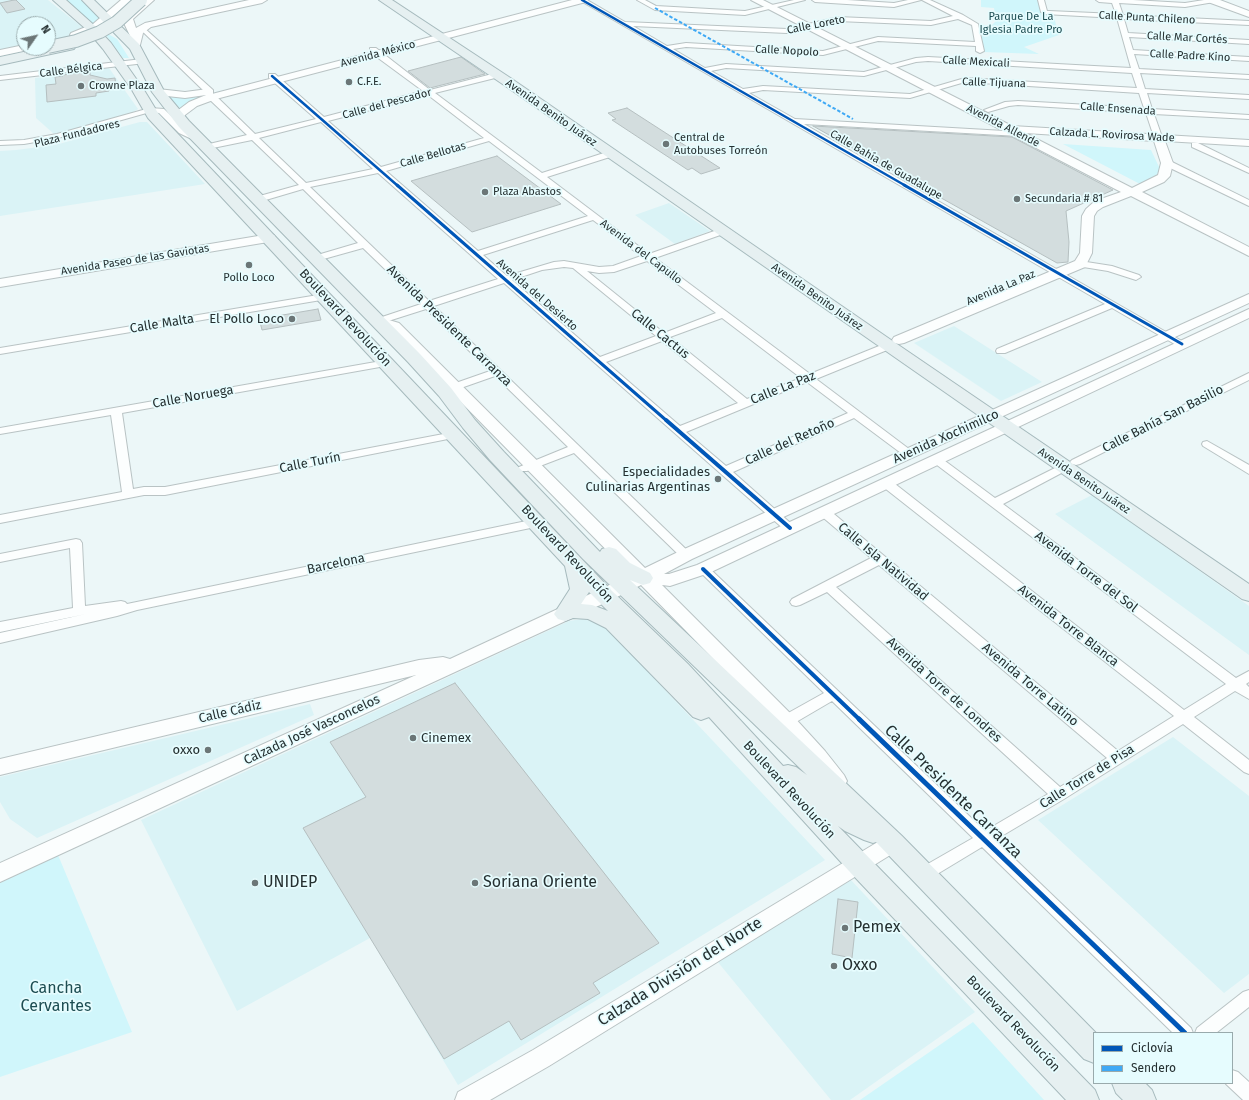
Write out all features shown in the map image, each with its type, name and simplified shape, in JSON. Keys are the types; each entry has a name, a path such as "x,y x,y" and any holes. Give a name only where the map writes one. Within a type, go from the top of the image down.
{"main road":[{"name":"Boulevard Revolución","path":"59,0 91,28 107,46 152,112 413,392 462,429 536,522 574,563 624,587 645,634 680,670 858,864 1085,1100"},
{"path":"88,0 107,17 138,50 158,92 178,118 379,321 445,392 462,429 518,480 624,587 893,843 1093,1049"},
{"name":"Avenida Benito Juárez","path":"385,0 526,85 723,231 779,264"},
{"name":"Avenida Benito Juárez","path":"401,0 496,74 614,151 658,175 779,264 1071,465 1249,594"},
{"path":"56,45 76,41 100,32 117,22 138,4"},
{"path":"91,28 113,34 118,37 126,47 138,50"},
{"path":"56,45 87,43 107,46"},
{"path":"0,57 16,52"},
{"path":"0,57 16,53"},
{"path":"508,82 526,85"},
{"path":"270,238 281,237 289,240 306,254 317,258"},
{"path":"324,297 336,301 360,316 379,321"},
{"path":"462,429 492,437 528,467 623,568 624,587"},
{"name":"Avenida Benito Juárez","path":"1071,465 1249,579"},
{"path":"574,563 579,579 580,589 569,613 592,612 613,623 710,721 732,740 793,778 854,824 893,843"}],"street":[{"path":"123,3 119,9 120,11 149,0"},
{"path":"138,50 139,31 142,28 155,23 262,0"},
{"name":"Avenida México","path":"158,92 185,95 211,94 376,52 567,0"},
{"name":"Avenida México","path":"443,34 582,0"},
{"name":"Calle Bahía de Guadalupe","path":"582,0 1182,344"},
{"path":"640,0 654,8 745,13 774,4 802,0"},
{"name":"Avenida Allende","path":"756,0 774,4 894,67 937,88 988,110 1023,132 1137,190 1249,243"},
{"path":"815,0 894,4 918,0"},
{"path":"925,0 961,16 976,26 981,62"},
{"name":"Calle Punta Chileno","path":"1041,0 1044,12 1046,13 1249,23"},
{"path":"1099,0 1185,5 1213,0 1249,14"},
{"path":"1116,0 1142,91 1167,163 1164,176 1160,179 1137,190 1099,204 1092,209 1088,216 1086,253 1080,264 1109,268 1136,277"},
{"path":"1222,0 1249,10"},
{"path":"66,43 107,17 123,3"},
{"path":"138,4 128,21 138,50"},
{"name":"Calle Loreto","path":"623,24 779,32 794,31 845,18 931,23 961,16"},
{"name":"Avenida Presidente Carranza","path":"142,28 686,555"},
{"name":"Calle Mar Cortés","path":"1126,35 1249,42"},
{"name":"Calle Nopolo","path":"666,48 686,46 823,53 878,39 979,44"},
{"name":"Calle Bélgica","path":"0,78 120,64 138,50"},
{"path":"0,57 16,51"},
{"name":"Avenida del Capullo","path":"376,52 909,454"},
{"name":"Calle Padre Kino","path":"1131,52 1249,59"},
{"name":"Calle Mexicali","path":"705,70 726,66 864,74 922,59 1249,77"},
{"name":"Calle del Pescador","path":"206,146 248,141 254,137 496,74"},
{"name":"Avenida del Desierto","path":"274,78 790,528"},
{"name":"Calle Tijuana","path":"742,92 763,88 910,96 965,80 1249,97"},
{"name":"Avenida Allende","path":"937,88 1007,129"},
{"name":"Avenida México","path":"178,118 186,108 211,94"},
{"name":"Calle Ensenada","path":"988,110 1008,104 1018,103 1249,117"},
{"path":"152,112 161,111 182,131 206,146"},
{"name":"Plaza Fundadores","path":"0,148 36,145 152,112"},
{"name":"Calzada L. Rovirosa Wade","path":"788,118 1007,129 1038,136 1249,143"},
{"name":"Calzada L. Rovirosa Wade","path":"788,118 1159,140 1194,145 1249,149"},
{"name":"Plaza Fundadores","path":"0,143 34,141 78,133"},
{"name":"Avenida Allende","path":"1038,136 1249,252"},
{"name":"Calle Bellotas","path":"259,199 339,177 380,170 491,138"},
{"path":"1194,145 1249,171"},
{"path":"541,176 614,151"},
{"path":"1167,163 1249,203"},
{"path":"476,254 595,217"},
{"path":"379,321 505,279 554,265 606,270 723,231"},
{"name":"Avenida Paseo de las Gaviotas","path":"0,282 270,238"},
{"path":"317,258 365,244"},
{"name":"Avenida La Paz","path":"893,343 1080,264"},
{"name":"Calle Cactus","path":"575,266 745,403"},
{"name":"Calle Malta","path":"0,351 324,297"},
{"name":"Avenida Xochimilco","path":"624,587 670,580 703,569 936,460 1004,419 1166,336 1249,298"},
{"path":"1001,352 1112,304"},
{"name":"Avenida Xochimilco","path":"624,587 686,555 909,454 1004,419 1182,344 1249,313"},
{"path":"598,361 724,314"},
{"path":"379,321 394,326 454,387 528,467 576,448"},
{"name":"Calle La Paz","path":"678,430 893,343"},
{"name":"Calle Noruega","path":"0,430 387,363"},
{"path":"454,387 497,372"},
{"name":"Calle Bahía San Basilio","path":"995,503 1249,376"},
{"path":"116,410 128,494"},
{"name":"Calle del Retoño","path":"725,471 856,414"},
{"name":"Calle Turín","path":"0,527 145,499 165,491 462,429"},
{"path":"1207,444 1249,470"},
{"name":"Avenida Torre del Sol","path":"936,460 1249,694"},
{"name":"Avenida Torre Blanca","path":"886,483 1249,768"},
{"name":"Calle Turín","path":"0,519 144,491 165,491"},
{"name":"Calle Isla Natividad","path":"824,512 943,612"},
{"name":"Barcelona","path":"0,638 117,612 136,606 536,522"},
{"path":"0,558 76,543 79,611"},
{"path":"796,602 880,560"},
{"name":"Calle Presidente Carranza","path":"703,569 1185,1032"},
{"name":"Avenida Torre de Londres","path":"828,586 1060,795"},
{"path":"624,587 786,721 830,771 852,804"},
{"name":"Calzada José Vasconcelos","path":"0,873 624,587"},
{"name":"Barcelona","path":"0,628 79,611 116,605 136,606"},
{"name":"Avenida Torre Latino","path":"943,612 1117,759"},
{"name":"Calle Cádiz","path":"0,767 419,667 462,662"},
{"name":"Calle Torre de Pisa","path":"924,874 1060,795 1249,676"},
{"path":"366,680 372,686 374,694 373,702"},
{"path":"786,721 834,694"},
{"name":"Calzada División del Norte","path":"467,1100 541,1058 893,843"},
{"path":"1204,1032 1249,997"},
{"path":"1233,1079 1249,1094"}],"shaded area":[{"path":"0,0 48,0 82,27 80,31 72,35 56,40 56,16 16,16 16,49 0,52"},
{"path":"109,68 138,109 129,115 54,134 36,118 35,78 43,77 44,75"},
{"path":"140,122 147,122 205,184 0,216 0,151 55,145"},
{"path":"669,203 710,231 675,244 635,215"},
{"path":"954,326 1042,382 1001,401 914,343"},
{"path":"1092,495 1249,606 1249,655 1055,514"},
{"path":"582,619 602,623 825,860 458,1085 370,938 237,1011 141,820 569,621"},
{"path":"310,704 314,715 37,838 10,819 0,802 0,777"},
{"path":"1173,737 1249,796 1249,974 1224,993 1038,820"},
{"path":"849,878 975,1012 850,1100 831,1100 717,961"}],"green space":[{"path":"66,0 81,0 102,18 94,26"},
{"name":"Parque De La Iglesia Padre Pro","path":"981,0 1040,0 1043,13 1053,14 1059,35 1024,47 1039,54 983,52 981,25 992,25 996,21 994,8 981,7"},
{"path":"106,35 110,35 117,39 129,58 123,58"},
{"path":"241,86 209,95 180,108 167,96 208,94"},
{"path":"1063,144 1151,150 1160,169 1154,178 1140,184"},
{"name":"Cancha Cervantes","path":"58,855 132,1032 0,1077 0,883"},
{"path":"973,1022 1044,1100 860,1100"}],"building":[{"path":"16,0 25,9 7,13 0,3"},
{"path":"461,57 485,74 430,88 408,71"},
{"name":"Crowne Plaza","path":"90,71 90,75 107,79 115,78 116,88 109,89 109,91 96,93 96,96 47,102 46,85 56,84 55,77"},
{"name":"Central de Autobuses Torreón","path":"627,108 720,168 701,174 692,168 688,170 612,120 616,119 608,113"},
{"name":"Secundaria # 81","path":"813,126 1012,137 1113,190 1066,211 1069,242 1068,262 1057,263"},
{"name":"Plaza Abastos","path":"497,156 561,204 472,232 411,181"},
{"name":"El Pollo Loco","path":"318,309 321,320 262,330 260,322 265,318"},
{"name":"Soriana Oriente","path":"455,683 659,943 593,983 600,993 521,1040 509,1021 444,1059 303,828 366,797 330,742"},
{"name":"Pemex","path":"838,899 858,902 852,958 832,954"}],"marked path":[{"path":"655,8 853,119"}],"cycle path":[{"path":"582,0 1182,344"},
{"path":"272,76 790,528"},
{"path":"703,569 1184,1032"}],"place":[{"name":"C.F.E.","path":"349,82"},
{"name":"Crowne Plaza","path":"81,86"},
{"name":"Central de Autobuses Torreón","path":"666,144"},
{"name":"Plaza Abastos","path":"485,192"},
{"name":"Secundaria # 81","path":"1017,199"},
{"name":"Pollo Loco","path":"249,265"},
{"name":"El Pollo Loco","path":"292,319"},
{"name":"Especialidades Culinarias Argentinas","path":"718,479"},
{"name":"Cinemex","path":"413,738"},
{"name":"oxxo","path":"208,750"},
{"name":"UNIDEP","path":"255,883"},
{"name":"Soriana Oriente","path":"475,883"},
{"name":"Pemex","path":"845,928"},
{"name":"Oxxo","path":"834,966"}]}
